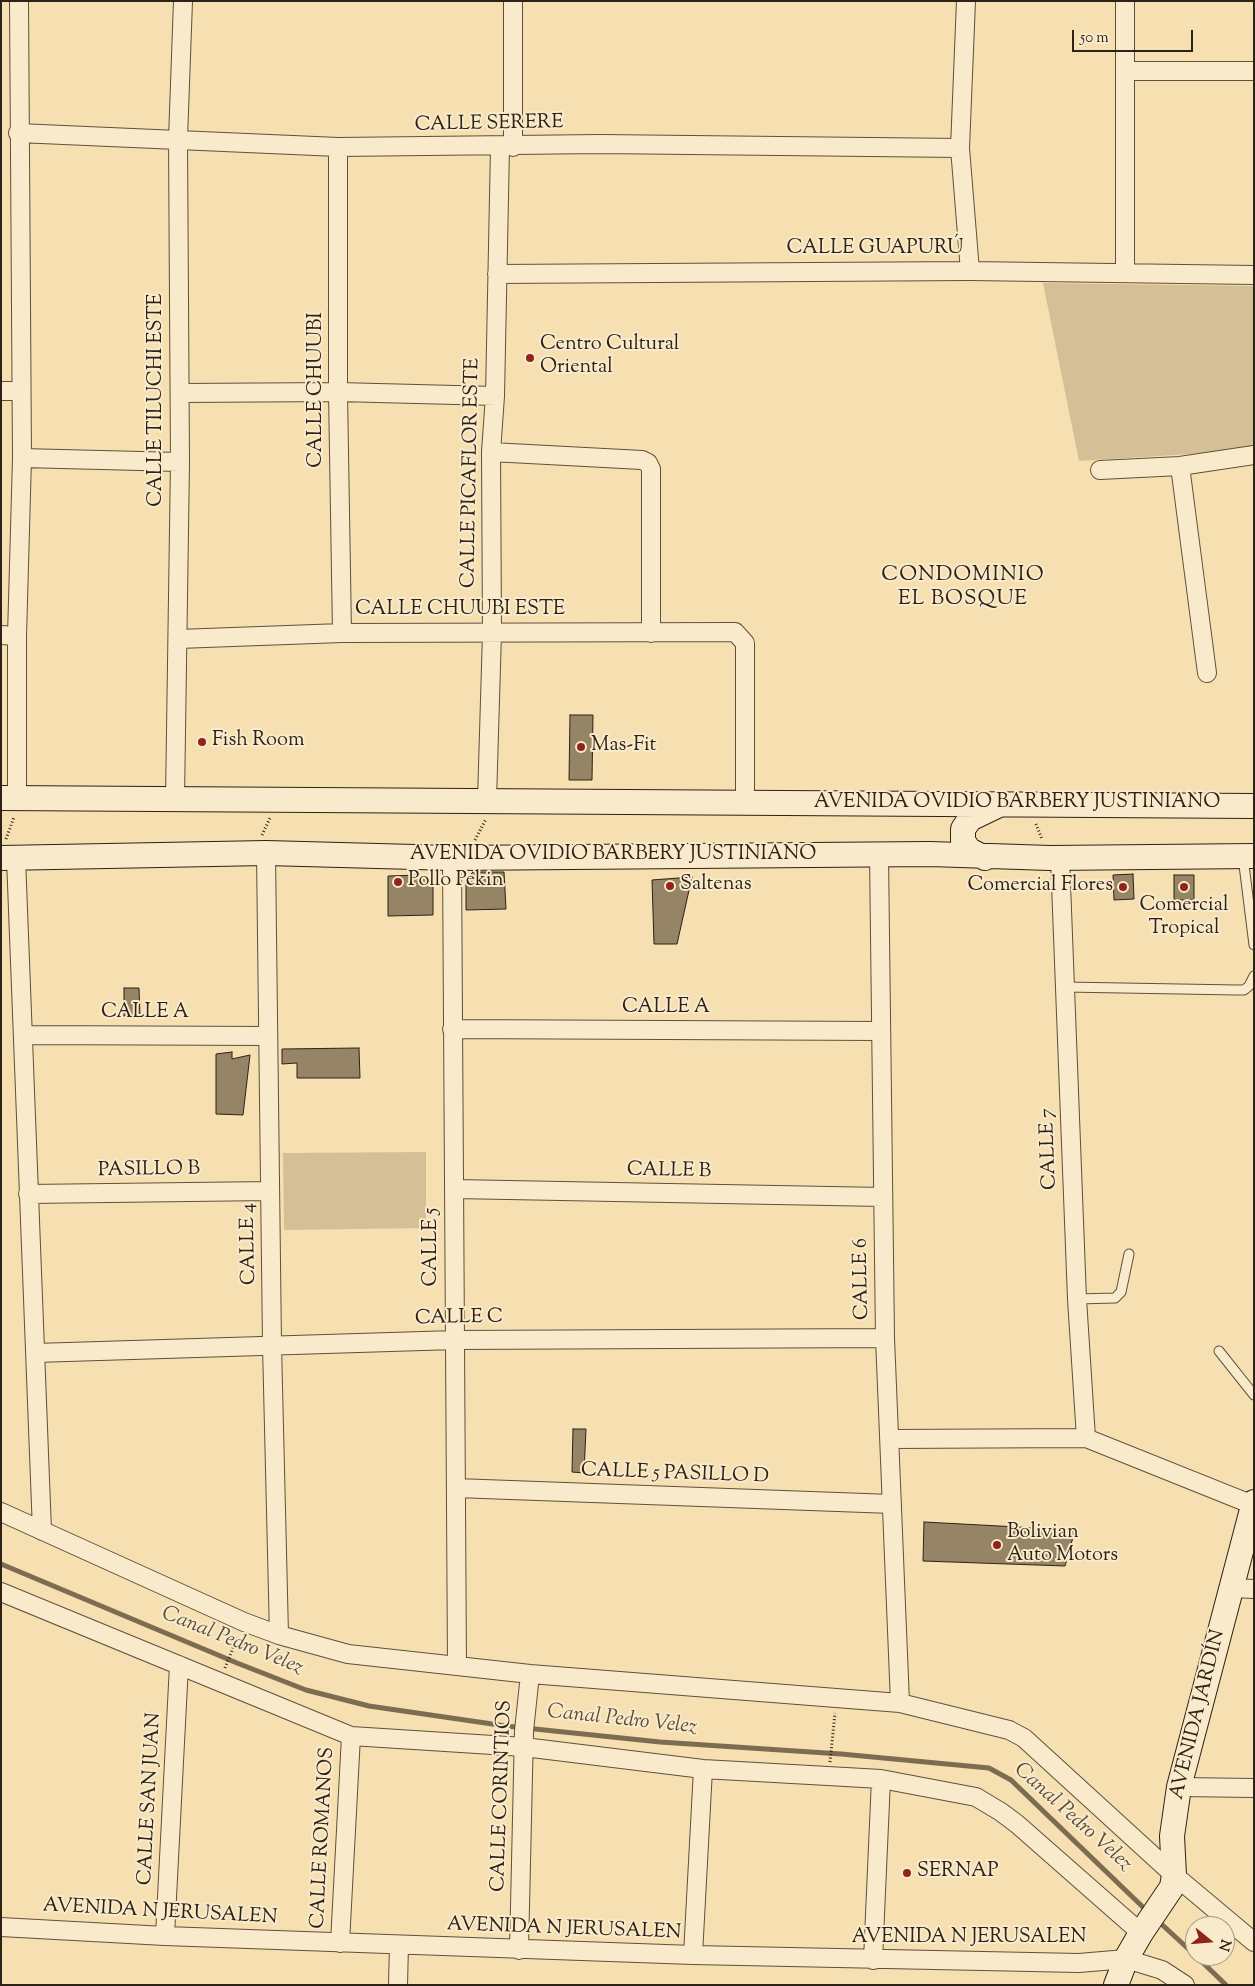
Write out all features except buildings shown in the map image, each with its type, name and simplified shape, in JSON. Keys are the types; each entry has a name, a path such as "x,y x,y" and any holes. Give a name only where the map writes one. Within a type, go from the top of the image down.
{"main road":[{"name":"AVENIDA OVIDIO BARBERY JUSTINIANO","path":"13,798 1254,806"},
{"path":"930,854 942,846 954,829 954,819 948,812 935,804"},
{"path":"985,858 969,850 963,841 963,829 970,819 1001,804"},
{"name":"AVENIDA OVIDIO BARBERY JUSTINIANO","path":"7,854 260,854 458,858 930,854 985,858 1248,856"},
{"name":"AVENIDA JARDÍN","path":"1173,1881 1172,1836 1179,1787 1242,1588 1253,1503"},
{"path":"1116,1985 1126,1959 1173,1881"}],"street":[{"path":"13,798 9,636 22,458 12,142 19,1"},
{"name":"CALLE TILUCHI ESTE","path":"175,799 180,462 178,139 183,1"},
{"name":"CALLE PICAFLOR ESTE","path":"491,800 491,452 495,396 497,274 507,147 513,1"},
{"path":"966,1 960,148 970,271"},
{"path":"1125,1 1127,71 1125,274"},
{"path":"1127,71 1254,71"},
{"name":"CALLE SERERE","path":"12,142 178,139 338,148 507,147 600,144 960,148"},
{"name":"CALLE CHUUBI","path":"338,148 338,392 342,633"},
{"name":"CALLE GUAPURÚ","path":"497,274 970,271 1254,275"},
{"path":"1,391 21,391"},
{"path":"180,392 338,392 495,396"},
{"path":"491,452 642,460 648,463 651,469 651,633"},
{"path":"1100,470 1180,466 1254,455"},
{"path":"22,458 180,462"},
{"path":"1180,466 1207,672"},
{"name":"CALLE CHUUBI ESTE","path":"178,639 342,633 735,632 745,643 745,803"},
{"path":"7,854 22,1035 42,1531"},
{"name":"CALLE 4","path":"260,854 268,1036 272,1345 279,1634"},
{"name":"CALLE 6","path":"879,855 879,1032 885,1338 900,1703"},
{"name":"CALLE 5","path":"457,1666 452,1029 458,858"},
{"name":"CALLE 7","path":"1055,858 1065,987 1077,1299 1086,1438"},
{"name":"CALLE A","path":"452,1029 879,1032"},
{"name":"CALLE A","path":"22,1035 268,1036"},
{"name":"CALLE B","path":"454,1189 883,1197"},
{"name":"PASILLO B","path":"28,1194 270,1191"},
{"name":"CALLE C","path":"34,1353 454,1340 885,1338"},
{"path":"890,1439 1086,1438 1253,1503"},
{"name":"CALLE 5 PASILLO D","path":"456,1488 892,1504"},
{"path":"1,1512 244,1622 348,1654 530,1674 900,1703 1009,1730 1024,1738 1173,1881 1254,1942"},
{"path":"1,1592 351,1736 524,1739 704,1769 881,1779 932,1787 976,1798 1002,1812 1144,1928"},
{"name":"CALLE SAN JUAN","path":"165,1936 179,1665"},
{"name":"CALLE CORINTIOS","path":"519,1950 524,1739 530,1674"},
{"name":"CALLE ROMANOS","path":"340,1943 351,1736"},
{"path":"693,1955 704,1769"},
{"path":"873,1960 881,1779"},
{"path":"1179,1787 1254,1788"},
{"name":"AVENIDA N JERUSALEN","path":"1,1927 165,1936 693,1955 1079,1963 1126,1959"},
{"path":"398,1985 399,1945"},
{"path":"1126,1959 1162,1970 1185,1985"}],"lane":[{"path":"1248,856 1254,945"},
{"path":"1065,987 1244,990 1249,986 1254,976"},
{"path":"1077,1299 1114,1298 1120,1292 1129,1254"},
{"path":"1219,1351 1254,1395"}],"path":[{"path":"7,854 13,798"},
{"path":"260,854 278,800"},
{"path":"458,858 491,800"},
{"path":"1028,805 1055,858"},
{"path":"222,1674 241,1631"},
{"path":"830,1767 833,1729"}],"shaded area":[{"path":"1043,283 1254,286 1254,450 1079,461"},
{"path":"426,1152 426,1228 284,1230 283,1153"}],"waterway":[{"name":"Canal Pedro Velez","path":"1,1564 306,1690 369,1706 506,1726 660,1742 841,1754 989,1768 1011,1780 1147,1911"},
{"name":"Canal Pedro Velez","path":"1157,1920 1185,1946"},
{"name":"Canal Pedro Velez","path":"1206,1966 1226,1985"}],"place":[{"name":"Centro Cultural Oriental","path":"530,358"},
{"name":"Fish Room","path":"202,742"},
{"name":"Mas-Fit","path":"581,747"},
{"name":"Pollo Pekin","path":"398,882"},
{"name":"Saltenas","path":"670,886"},
{"name":"Comercial Flores","path":"1123,887"},
{"name":"Comercial Tropical","path":"1184,887"},
{"name":"Bolivian Auto Motors","path":"997,1545"},
{"name":"SERNAP","path":"907,1873"}],"district":[{"name":"CONDOMINIO EL BOSQUE","path":"963,588"}]}
